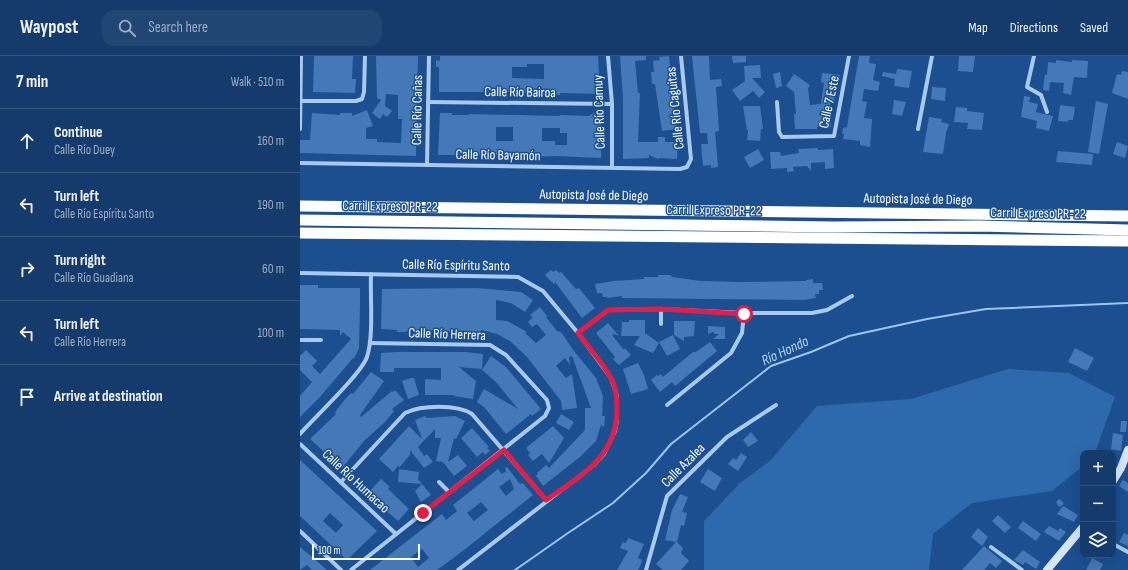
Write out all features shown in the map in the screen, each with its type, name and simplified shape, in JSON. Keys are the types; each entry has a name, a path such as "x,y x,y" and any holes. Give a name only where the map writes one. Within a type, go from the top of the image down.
{"highway":[{"name":"Autopista José de Diego","path":"300,206 1128,216"},
{"name":"Carril Expreso PR-22","path":"300,220 833,227 972,226 1128,230"},
{"path":"300,233 1128,242"}],"street":[{"path":"300,129 302,56"},
{"path":"301,101 356,101 362,99 364,92 365,56"},
{"name":"Calle Río Cañas","path":"427,165 429,56"},
{"name":"Calle Río Camuy","path":"608,56 612,104 612,167"},
{"name":"Calle Río Caguitas","path":"681,56 691,159"},
{"name":"Calle 7 Este","path":"777,102 780,132 782,137 834,136 849,56"},
{"path":"918,129 932,56"},
{"path":"1034,56 1027,87 1042,95 1047,112"},
{"name":"Calle Río Bairoa","path":"428,102 612,104"},
{"name":"Calle Río Bayamón","path":"300,163 680,168 687,167 691,159"},
{"name":"Calle Río Espíritu Santo","path":"300,273 518,277 543,291 578,333 611,378 617,396 616,425 610,442 594,465 546,500 458,570"},
{"path":"300,434 358,370 366,358 370,343 371,274"},
{"path":"578,333 608,310 661,309 744,314 812,313 827,310 852,296"},
{"path":"661,309 661,324"},
{"path":"667,406 731,352 742,333 744,314"},
{"path":"300,340 321,340"},
{"name":"Calle Río Herrera","path":"351,570 504,450 545,416 549,408 547,400 506,355 490,345 370,343"},
{"name":"Calle Azalea","path":"646,570 667,496 727,437 776,405"},
{"path":"341,482 405,413 414,408 451,408 466,410 472,414 546,500"},
{"name":"Calle Río Humacao","path":"300,444 396,534"},
{"path":"1116,476 1128,450"},
{"path":"438,482 449,492"},
{"path":"300,531 341,570"},
{"path":"1048,570 1080,532"},
{"path":"1116,546 1128,552"},
{"path":"991,547 1022,570"}],"shaded area":[{"path":"1008,369 1069,373 1115,397 1096,450 1080,450 1080,468 1052,491 972,503 933,534 929,570 704,570 704,521 740,483 771,460 817,406 911,399"}],"building":[{"path":"314,56 353,56 352,79 356,79 355,93 313,92"},
{"path":"376,56 418,56 416,156 300,153 300,140 310,140 312,113 340,115 340,113 352,113 352,116 367,110 373,126 366,128 366,139 377,139 377,142 401,143 402,119 398,119 398,95 386,94 385,106 392,111 387,117 383,114 380,119 372,113 381,100 377,98"},
{"path":"440,56 598,56 600,94 560,93 560,95 514,92 439,92 439,67 436,67 436,60 440,61","holes":["527,64 544,64 544,79 512,78 512,67 527,67"]},
{"path":"620,56 646,56 646,60 635,61 638,93 640,93 638,142 658,142 658,137 665,137 665,142 678,142 677,159 658,159 649,155 649,158 623,159 623,98"},
{"path":"669,56 676,129 662,131 655,84 652,84 651,72 654,72 653,61 660,60 659,57"},
{"path":"692,56 709,56 710,80 721,79 722,86 716,87 719,131 715,132 718,167 711,168 711,165 703,166 701,144 708,144 707,133 700,133"},
{"path":"732,56 746,56 746,62 733,63"},
{"path":"859,56 870,56 869,63 876,64 873,80 880,82 878,91 864,89 862,101 867,102 864,118 872,119 870,147 860,145 860,141 843,139 844,134 842,134 843,128 847,127"},
{"path":"959,56 975,56 973,72 958,71"},
{"path":"1056,60 1072,62 1072,60 1088,61 1087,78 1074,77 1071,95 1063,93 1064,83 1050,82 1049,91 1043,90 1045,74 1047,75 1048,62 1056,63"},
{"path":"760,65 761,78 752,78 765,92 759,98 753,91 740,101 732,90 745,81 744,66"},
{"path":"897,69 912,71 909,88 894,86 895,79 882,76 883,72 896,74"},
{"path":"1122,71 1128,72 1128,99 1112,93 1117,74 1121,75"},
{"path":"780,72 782,86 776,88 773,74"},
{"path":"822,73 840,75 834,101 830,100 831,127 817,127 817,129 795,129 794,114 796,114 794,92 786,86 794,74 810,85 808,89 810,105 821,104 824,83 821,82"},
{"path":"932,87 946,88 945,101 931,99"},
{"path":"1024,96 1030,97 1029,102 1038,104 1036,112 1053,116 1049,131 1036,128 1037,121 1021,117"},
{"path":"894,100 906,102 902,116 892,114"},
{"path":"1096,101 1108,104 1099,154 1088,152"},
{"path":"1060,105 1075,107 1073,120 1068,120 1068,122 1058,121"},
{"path":"743,106 760,106 763,129 761,129 760,141 747,140 748,130"},
{"path":"956,107 967,108 967,111 984,113 982,130 967,129 968,123 954,122"},
{"path":"440,113 452,113 452,115 560,116 589,116 593,113 601,114 601,158 555,156 513,158 498,157 498,155 438,155","holes":["496,127 513,127 513,141 496,141","542,128 560,128 560,133 567,133 567,145 555,145 555,141 542,141"]},
{"path":"929,117 942,119 941,122 949,124 943,154 923,152"},
{"path":"1117,142 1128,146 1125,158 1113,154"},
{"path":"818,148 818,150 833,149 834,168 825,169 825,162 811,163 811,171 807,166 793,167 794,171 787,172 787,168 771,169 770,152 780,152 781,156 799,153 798,149"},
{"path":"758,149 764,160 750,168 744,157"},
{"path":"1058,151 1093,154 1092,165 1056,162"},
{"path":"551,270 553,272 556,270 559,273 561,272 576,289 579,288 595,308 582,318 555,282 554,284 545,275"},
{"path":"658,275 670,275 672,277 701,281 806,281 813,279 813,283 822,283 823,290 819,290 819,294 815,294 816,298 804,300 622,298 622,296 607,298 603,297 602,293 597,293 595,284 644,279 644,277 658,277"},
{"path":"300,285 318,285 318,288 360,288 360,304 359,348 354,359 353,358 320,397 300,417 300,396 312,382 300,370 300,356 306,350 317,361 312,366 320,374 351,339 343,332 340,336 340,330 300,329"},
{"path":"477,288 521,292 533,300 525,312 511,303 496,300 496,320 507,321 527,332 525,333 536,343 546,335 537,324 532,327 528,322 533,317 530,315 540,307 557,331 561,332 596,378 603,396 602,416 605,416 604,427 601,425 596,441 580,457 543,486 536,476 538,474 537,473 546,465 549,468 585,430 585,408 591,408 572,356 569,357 570,365 565,358 556,366 566,378 572,374 577,408 562,410 561,401 527,357 510,341 497,334 481,330 481,332 409,330 405,332 397,332 397,330 381,329 382,289"},
{"path":"629,320 645,320 645,333 659,343 653,353 634,345 640,336 621,336 622,322 629,322"},
{"path":"674,321 695,321 694,336 684,337 684,341 674,335"},
{"path":"608,323 619,336 612,333 614,335 612,335 624,350 625,348 631,355 619,365 613,359 615,357 596,333"},
{"path":"708,326 725,327 725,339 713,339 719,334 715,334 713,332 708,334"},
{"path":"673,335 680,349 667,356 659,342"},
{"path":"710,342 717,351 675,386 672,382 660,392 651,380 657,375 658,376 661,374 663,377 693,352 696,352"},
{"path":"1075,348 1094,358 1087,371 1068,362"},
{"path":"465,352 483,354 482,369 459,367 476,381 473,399 454,395 425,395 425,379 441,380 441,368 394,368 394,372 380,372 381,353"},
{"path":"491,356 506,367 541,409 532,416 531,414 506,434 484,407 477,402 484,389 518,409 496,382 482,370"},
{"path":"638,363 644,375 648,389 631,394 623,369"},
{"path":"371,372 384,381 360,415 361,417 392,391 393,392 395,390 404,400 392,409 394,411 385,422 364,441 342,468 310,439 336,414 335,412 346,398 351,393 353,394"},
{"path":"414,378 419,395 408,399 402,381"},
{"path":"561,414 574,422 569,430 556,423"},
{"path":"425,416 427,418 455,416 465,421 456,439 454,438 448,462 458,455 467,466 454,476 443,462 436,461 441,438 435,438 435,429 418,447 424,456 427,454 433,462 424,468 410,450 410,455 399,468 399,465 393,472 379,459 409,426 422,439 415,420"},
{"path":"1121,421 1127,421 1126,432 1120,432"},
{"path":"553,426 564,438 549,463 542,454 533,461 528,455 530,453 526,448"},
{"path":"472,428 489,447 487,448 490,451 485,455 483,452 477,457 461,438"},
{"path":"751,432 758,441 748,447 743,440"},
{"path":"1113,433 1123,435 1121,451 1111,449"},
{"path":"741,453 747,457 738,471 728,464 733,458 736,460"},
{"path":"300,460 377,531 347,560 300,516","holes":["330,513 343,525 336,533 323,521"]},
{"path":"507,467 520,484 523,483 533,495 464,550 437,570 370,570 442,514 446,520 457,511 453,505 498,469 502,474 505,472 506,473 505,468","holes":["510,479 514,489 506,496 499,487","481,502 488,510 474,521 467,513","422,549 429,558 418,567 411,557"]},
{"path":"399,469 419,472 418,479 422,484 398,482"},
{"path":"708,469 722,478 715,491 700,482"},
{"path":"381,479 390,487 388,489 409,509 398,521 367,494"},
{"path":"1123,480 1128,483 1128,492 1119,486"},
{"path":"422,484 431,495 421,502 415,491"},
{"path":"680,494 688,497 682,512 687,513 684,526 681,525 677,542 683,548 681,553 689,561 681,570 663,570 656,564 676,542 665,540 672,510"},
{"path":"1060,499 1064,504 1059,507 1056,502"},
{"path":"1063,506 1078,515 1074,522 1057,514"},
{"path":"998,515 1011,527 1005,533 992,521"},
{"path":"1023,521 1041,534 1036,541 1018,528"},
{"path":"1049,526 1058,531 1060,528 1066,532 1059,541 1044,532"},
{"path":"978,528 988,537 982,546 971,537"},
{"path":"1124,533 1128,535 1128,546 1119,542"},
{"path":"628,538 644,544 638,558 642,560 641,564 638,570 617,570 628,551 620,548 623,542 626,543"},
{"path":"984,546 1002,561 996,568 990,563 984,570 962,570"},
{"path":"300,547 327,570 312,570 307,565 300,570"},
{"path":"1023,550 1040,562 1036,569 1025,562 1023,565 1014,560"},
{"path":"1092,558 1103,564 1100,570 1086,570"}],"waterway":[{"name":"Río Hondo","path":"515,570 613,503 646,473 671,444 771,366 811,352 849,336 927,319 986,309 1128,303"}],"route":[{"path":"423,513 504,450 546,500 594,465 604,454 615,431 617,420 617,396 611,378 578,333 608,310 661,309 744,314"}]}
